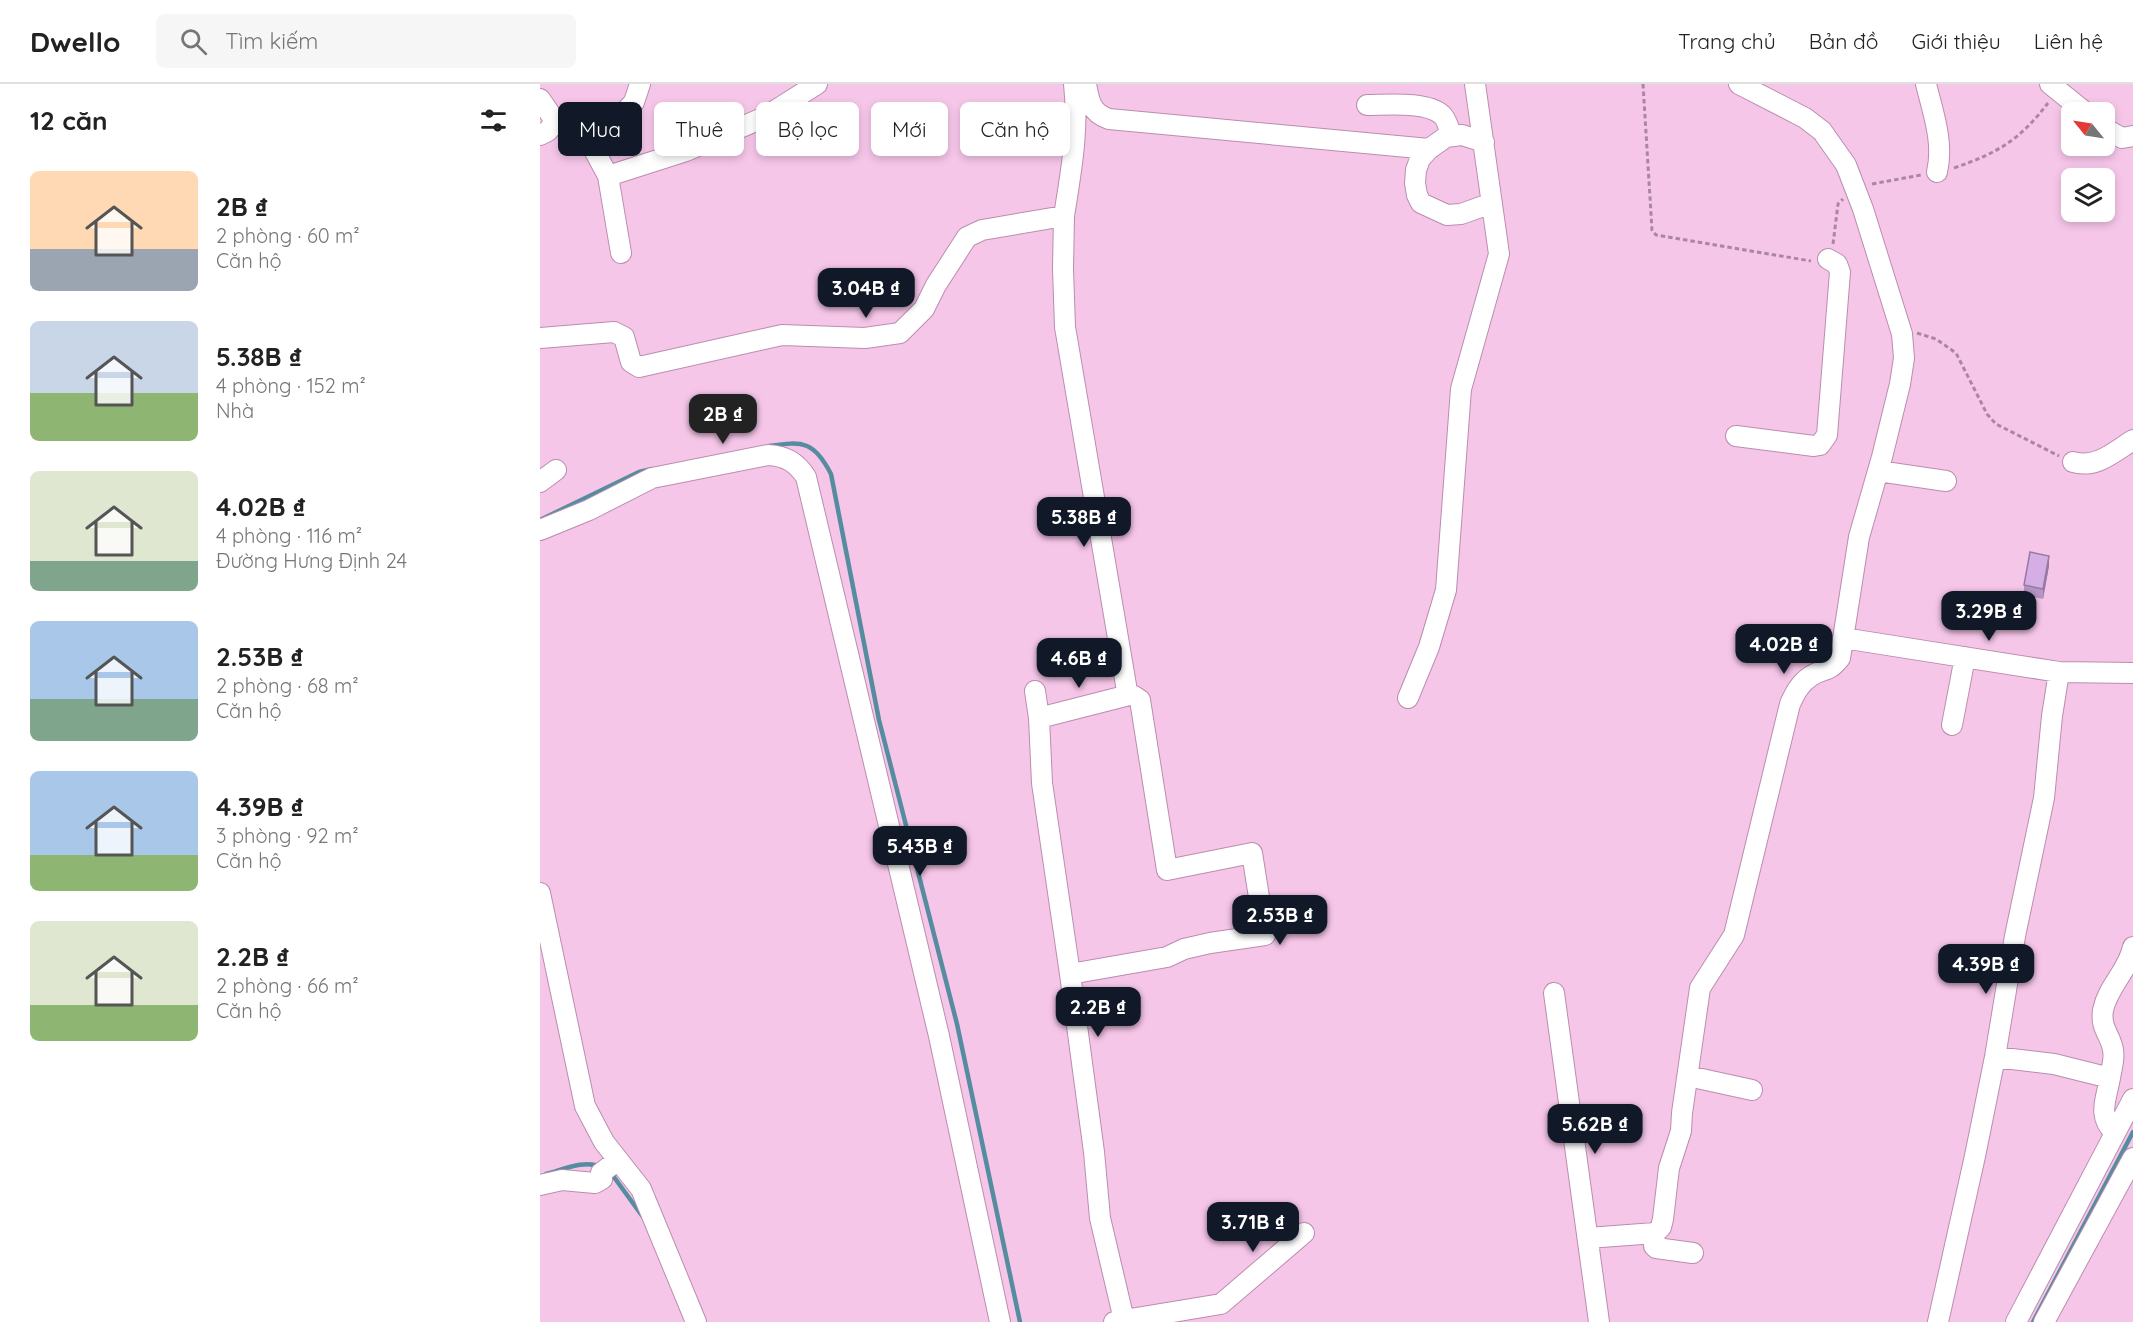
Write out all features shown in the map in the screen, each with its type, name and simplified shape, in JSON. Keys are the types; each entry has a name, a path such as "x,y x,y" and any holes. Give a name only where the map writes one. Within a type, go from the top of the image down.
{"street":[{"path":"608,176 686,152 765,117 817,84"},
{"path":"1074,84 1075,142 1064,216 1065,327 1129,695"},
{"path":"1086,84 1092,109 1101,116 1109,118 1429,149"},
{"path":"1408,698 1429,647 1446,590 1461,389 1499,255 1475,84"},
{"path":"1693,1252 1654,1246 1655,1233 1662,1224 1670,1168 1680,1140 1700,988 1734,935 1790,704 1799,686 1811,675 1831,669 1840,658 1859,537 1900,384 1904,358 1901,329 1846,165 1822,131 1785,106 1738,84"},
{"path":"1926,84 1940,141 1941,157 1937,172"},
{"path":"634,102 643,86"},
{"path":"2054,87 2073,102"},
{"path":"540,99 558,123"},
{"path":"1367,105 1409,105 1430,108 1443,115 1452,136"},
{"path":"540,135 548,131 555,121"},
{"path":"2115,134 2122,138 2133,135"},
{"path":"1484,142 1462,135 1446,137 1429,149 1420,159 1415,183 1421,203 1447,215 1461,214 1492,203"},
{"path":"597,156 608,176 621,253"},
{"path":"540,338 614,332 624,337 631,362 639,367 782,335 865,338 900,333 924,309 936,285 967,237 982,230 1064,216"},
{"path":"1736,436 1814,446 1820,445 1827,435 1840,272 1837,264 1828,259"},
{"path":"2073,462 2083,465 2096,464 2133,440"},
{"path":"540,530 663,475 768,455 790,460 806,477 936,1024 1000,1322"},
{"path":"1878,471 1946,481"},
{"path":"1843,638 2059,672 2133,673"},
{"path":"1952,725 1965,657"},
{"path":"1938,1322 1995,1056 2014,936 2044,798 2059,672"},
{"path":"1035,691 1039,718 1042,783 1094,1152 1100,1218 1119,1321 1221,1304 1304,1233"},
{"path":"1039,718 1129,695 1140,700 1167,870 1252,854 1265,935 1210,943 1184,949 1167,957 1070,974"},
{"path":"540,893 585,1106 604,1142 641,1189 696,1322"},
{"path":"2115,1133 2104,1121 2114,1052 2102,1018 2108,993 2126,968 2133,946"},
{"path":"1554,993 1599,1322"},
{"path":"1995,1056 2054,1064 2110,1078"},
{"path":"1688,1076 1752,1090"},
{"path":"2016,1322 2133,1100"},
{"path":"2044,1322 2133,1158"},
{"path":"540,1185 562,1180 595,1183 618,1160"},
{"path":"1588,1238 1655,1233"}],"path":[{"path":"1643,84 1652,230 1656,235 1816,261 1828,259 1833,247 1838,204 1854,187 1937,172 1989,156 2012,141 2035,121 2054,87"},
{"path":"1901,329 1936,339 1956,353 1987,414 1996,424 2073,462"}],"building":[{"path":"2030,552 2049,556 2043,589 2024,585"}],"waterway":[{"path":"769,446 799,444 813,449 831,474 879,720 957,1024 1020,1322"},
{"path":"542,519 639,472 652,469"},
{"path":"2033,1322 2133,1132"},
{"path":"546,1174 588,1164 601,1167"},
{"path":"611,1173 643,1217"}]}
